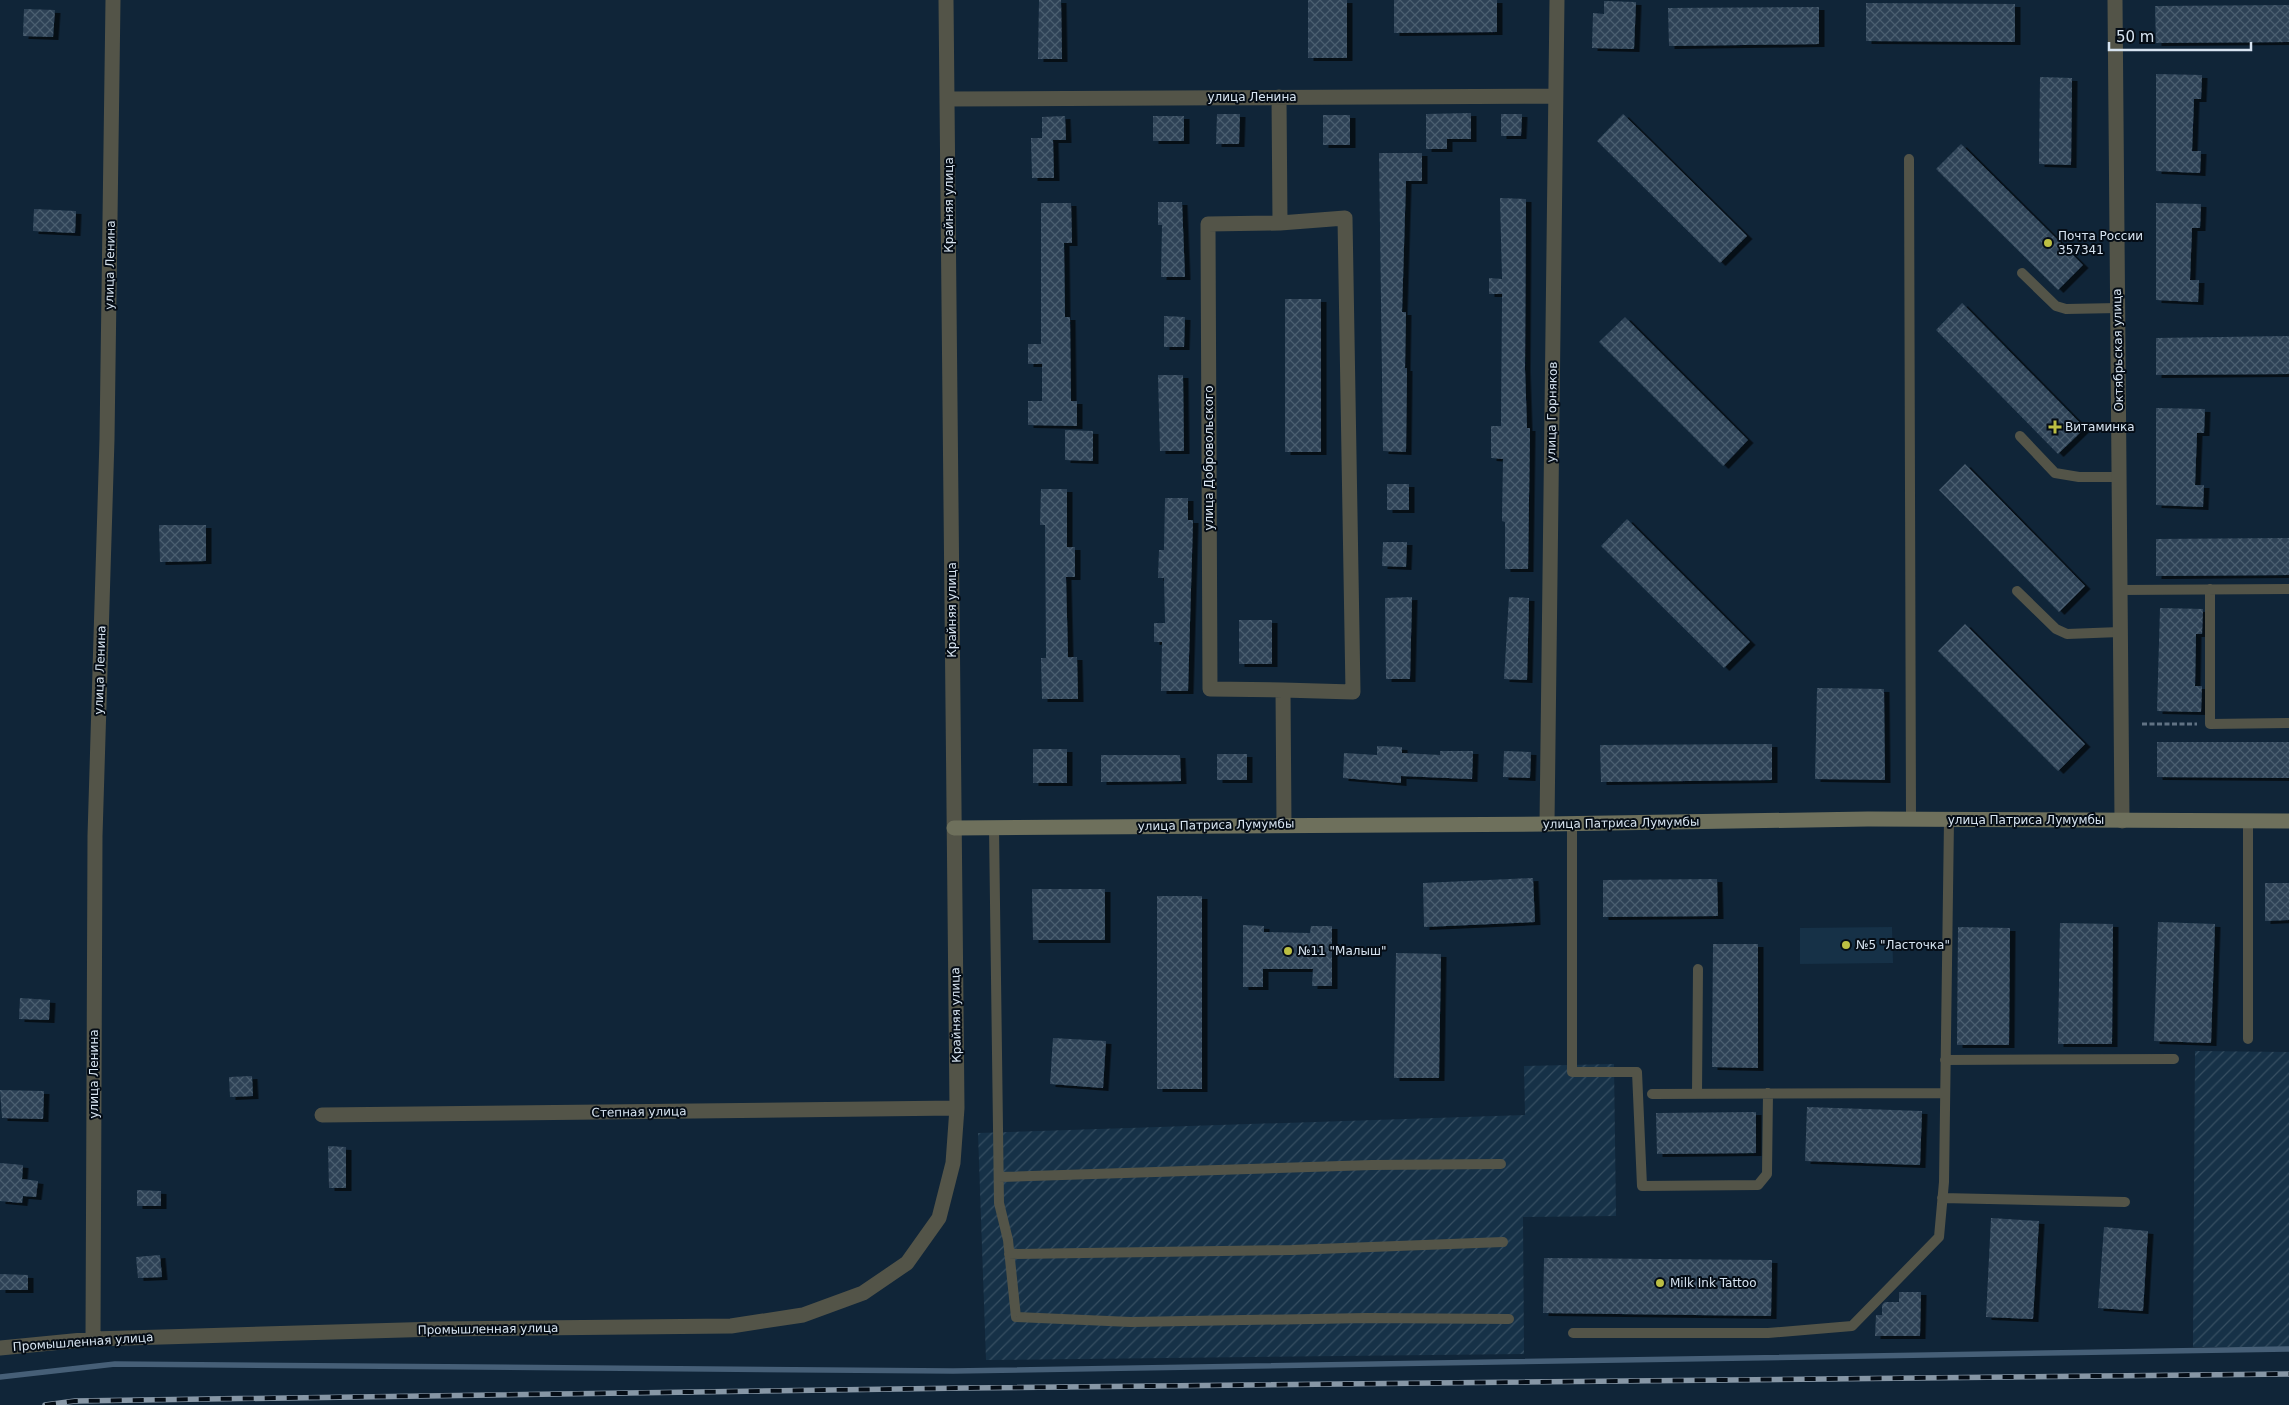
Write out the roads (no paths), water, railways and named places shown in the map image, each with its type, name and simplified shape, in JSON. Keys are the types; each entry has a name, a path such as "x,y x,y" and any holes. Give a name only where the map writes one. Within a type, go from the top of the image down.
{"street":[{"name":"улица Ленина","path":"93,1339 95,836 107,439 113,0"},
{"name":"Крайняя улица","path":"939,1218 953,1164 957,1108 946,0"},
{"name":"улица Горняков","path":"1547,824 1557,0"},
{"name":"Октябрьская улица","path":"2115,0 2122,821"},
{"name":"улица Ленина","path":"948,99 1555,96"},
{"path":"1279,97 1280,223"},
{"name":"улица Добровольского","path":"1345,218 1353,692 1283,690 1210,689 1208,224 1280,223 1345,218"},
{"path":"1283,690 1284,824"},
{"name":"улица Патриса Лумумбы","path":"954,828 1284,824 1572,824 1912,819 2289,821"},
{"name":"Степная улица","path":"322,1115 957,1108"},
{"name":"Промышленная улица","path":"0,1348 93,1339 439,1329 731,1326 802,1315 863,1294 907,1263 939,1218"}],"lane":[{"path":"1908,159 1912,819"},
{"path":"2022,273 2056,306 2066,310 2118,308"},
{"path":"2020,436 2055,473 2079,477 2119,477"},
{"path":"2120,590 2289,589"},
{"path":"2210,590 2210,724 2289,724"},
{"path":"2018,591 2056,629 2067,634 2120,632"},
{"path":"1573,1333 1768,1333 1852,1326 1939,1236 1942,1198 1945,1060 1948,820"},
{"path":"2248,821 2248,1039"},
{"path":"1572,824 1572,1072 1637,1072 1642,1186 1758,1185 1768,1174 1768,1094"},
{"path":"994,828 999,1203 1009,1254 1016,1316 1131,1322 1367,1318 1509,1319"},
{"path":"1697,1094 1698,969"},
{"path":"1945,1060 2174,1059"},
{"path":"1652,1094 1944,1094"},
{"path":"998,1177 1362,1165 1501,1164"},
{"path":"1942,1198 2125,1202"},
{"path":"1009,1254 1282,1250 1504,1242"}],"waterway":[{"path":"0,1377 115,1364 953,1371 2289,1349"}],"railway":[{"path":"45,1405 75,1401 965,1388 2289,1374"}],"place":[{"name":"Почта России 357341","path":"2048,243"},
{"name":"Витаминка","path":"2055,427"},
{"name":"№5 \"Ласточка\"","path":"1846,945"},
{"name":"№11 \"Малыш\"","path":"1288,951"},
{"name":"Milk Ink Tattoo","path":"1660,1283"}]}
